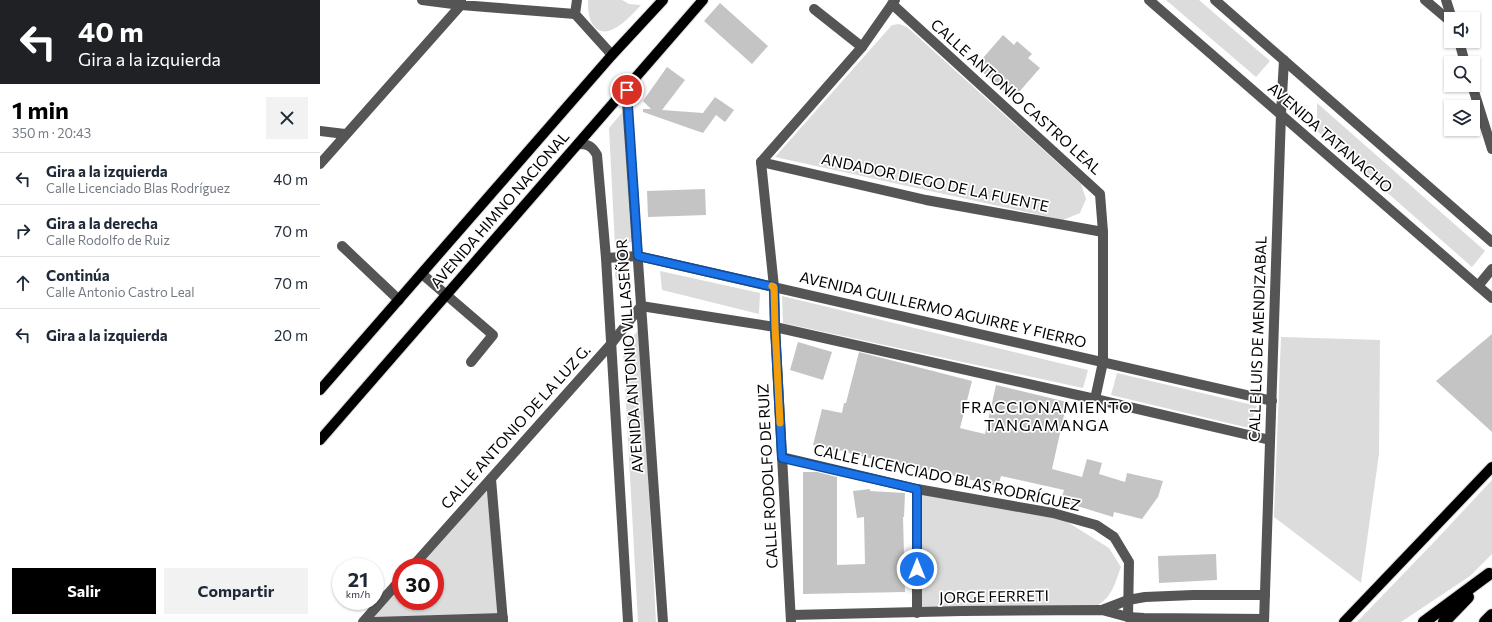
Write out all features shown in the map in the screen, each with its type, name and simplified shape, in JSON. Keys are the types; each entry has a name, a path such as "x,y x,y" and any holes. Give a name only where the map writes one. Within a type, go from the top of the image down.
{"highway":[{"path":"1424,622 1491,572"},
{"path":"1444,622 1491,572"},
{"path":"1485,622 1492,615"}],"main road":[{"name":"AVENIDA HIMNO NACIONAL","path":"320,390 612,55 663,0"},
{"name":"AVENIDA HIMNO NACIONAL","path":"320,440 703,0"},
{"path":"1344,622 1492,467"}],"street":[{"path":"422,0 461,2 574,14 612,55"},
{"path":"574,14 577,0"},
{"name":"AVENIDA TATANACHO","path":"1149,0 1492,298"},
{"name":"AVENIDA TATANACHO","path":"1215,0 1492,242"},
{"path":"1426,0 1444,14"},
{"path":"1446,0 1449,12"},
{"path":"320,164 461,2"},
{"name":"CALLE ANTONIO CASTRO LEAL","path":"761,162 862,47 894,2 1100,194 1103,232 1104,362 1095,399"},
{"path":"814,9 862,47"},
{"name":"CALLE LUIS DE MENDIZABAL","path":"1266,621 1265,595 1284,60"},
{"name":"AVENIDA ANTONIO VILLASEÑOR","path":"626,88 663,622"},
{"path":"1474,92 1492,149"},
{"path":"320,131 346,134"},
{"name":"AVENIDA ANTONIO VILLASEÑOR","path":"578,144 587,144 593,148 597,155 606,258 628,622"},
{"path":"761,162 774,287 775,327"},
{"name":"ANDADOR DIEGO DE LA FUENTE","path":"761,162 926,200 1103,232"},
{"path":"342,246 400,300"},
{"name":"AVENIDA GUILLERMO AGUIRRE Y FIERRO","path":"606,258 638,256 1272,401"},
{"path":"1478,286 1492,269"},
{"path":"422,274 493,335 471,362"},
{"path":"641,306 775,327 1270,440"},
{"name":"CALLE ANTONIO DE LA LUZ G.","path":"420,558 611,344 641,306"},
{"name":"CALLE RODOLFO DE RUIZ","path":"775,327 791,619"},
{"name":"CALLE LICENCIADO BLAS RODRÍGUEZ","path":"782,458 917,489 1053,513 1096,525 1114,537 1129,562 1128,617"},
{"path":"374,622 503,620 490,479"},
{"path":"917,489 917,613"},
{"path":"363,622 392,589"},
{"name":"JORGE FERRETI","path":"1102,610 1128,600 1145,597 1265,595"},
{"name":"JORGE FERRETI","path":"791,619 962,611 1102,610 1128,617 1266,621"}],"shaded area":[{"path":"588,0 622,0 629,4 641,5 616,28 609,31 601,31 595,28 590,19 588,12"},
{"path":"1166,0 1199,0 1270,61 1256,77"},
{"path":"899,24 907,27 1081,184 1086,199 1080,213 1063,220 775,157 892,25"},
{"path":"1317,103 1485,251 1472,267 1317,131"},
{"path":"626,108 636,241 615,246 609,128"},
{"path":"623,267 630,272 631,275 626,282 623,283 616,278 615,275 620,268"},
{"path":"660,271 760,293 759,314 662,290"},
{"path":"782,296 1088,370 1083,388 783,323"},
{"path":"640,328 656,622 638,622 623,349"},
{"path":"1281,337 1380,340 1379,454 1361,583 1274,517"},
{"path":"1117,373 1257,406 1249,428 1111,395"},
{"path":"491,479 503,618 363,622 374,610 384,610 384,598 392,589 392,610 444,610 444,558 420,558"},
{"path":"1492,480 1492,554 1470,576 1401,622 1357,622 1435,541"},
{"path":"918,491 1053,513 1109,548 1121,567 1112,591 1104,600 1093,608 917,613"}],"building":[{"path":"720,3 768,46 752,64 704,21"},
{"path":"1003,35 1014,45 1017,41 1032,54 1028,58 1040,68 1013,99 976,66"},
{"path":"667,67 685,80 662,110 703,113 715,97 734,110 725,122 716,115 703,133 643,112 643,109 651,109 643,101"},
{"path":"705,189 706,215 648,217 647,191"},
{"path":"1492,334 1492,432 1436,381"},
{"path":"798,342 832,352 823,380 790,370"},
{"path":"859,352 972,381 960,428 972,431 985,434 996,385 1067,402 1052,469 1082,477 1087,459 1102,463 1099,474 1125,482 1127,473 1163,481 1158,497 1142,519 1114,512 1113,517 1061,501 1064,490 1001,476 998,486 923,469 922,471 849,453 848,450 836,451 813,445 822,409 842,413"},
{"path":"803,472 817,472 837,477 837,565 865,564 864,517 857,518 853,491 870,489 870,491 905,493 903,517 905,592 803,594"},
{"path":"1216,554 1217,580 1159,583 1158,556"}],"slow traffic":[{"path":"772,286 774,287 780,423"}],"district":[{"name":"FRACCIONAMIENTO TANGAMANGA","path":"1047,416"}],"route":[{"path":"627,90 638,256 774,287 782,458 917,489 917,569"}]}
